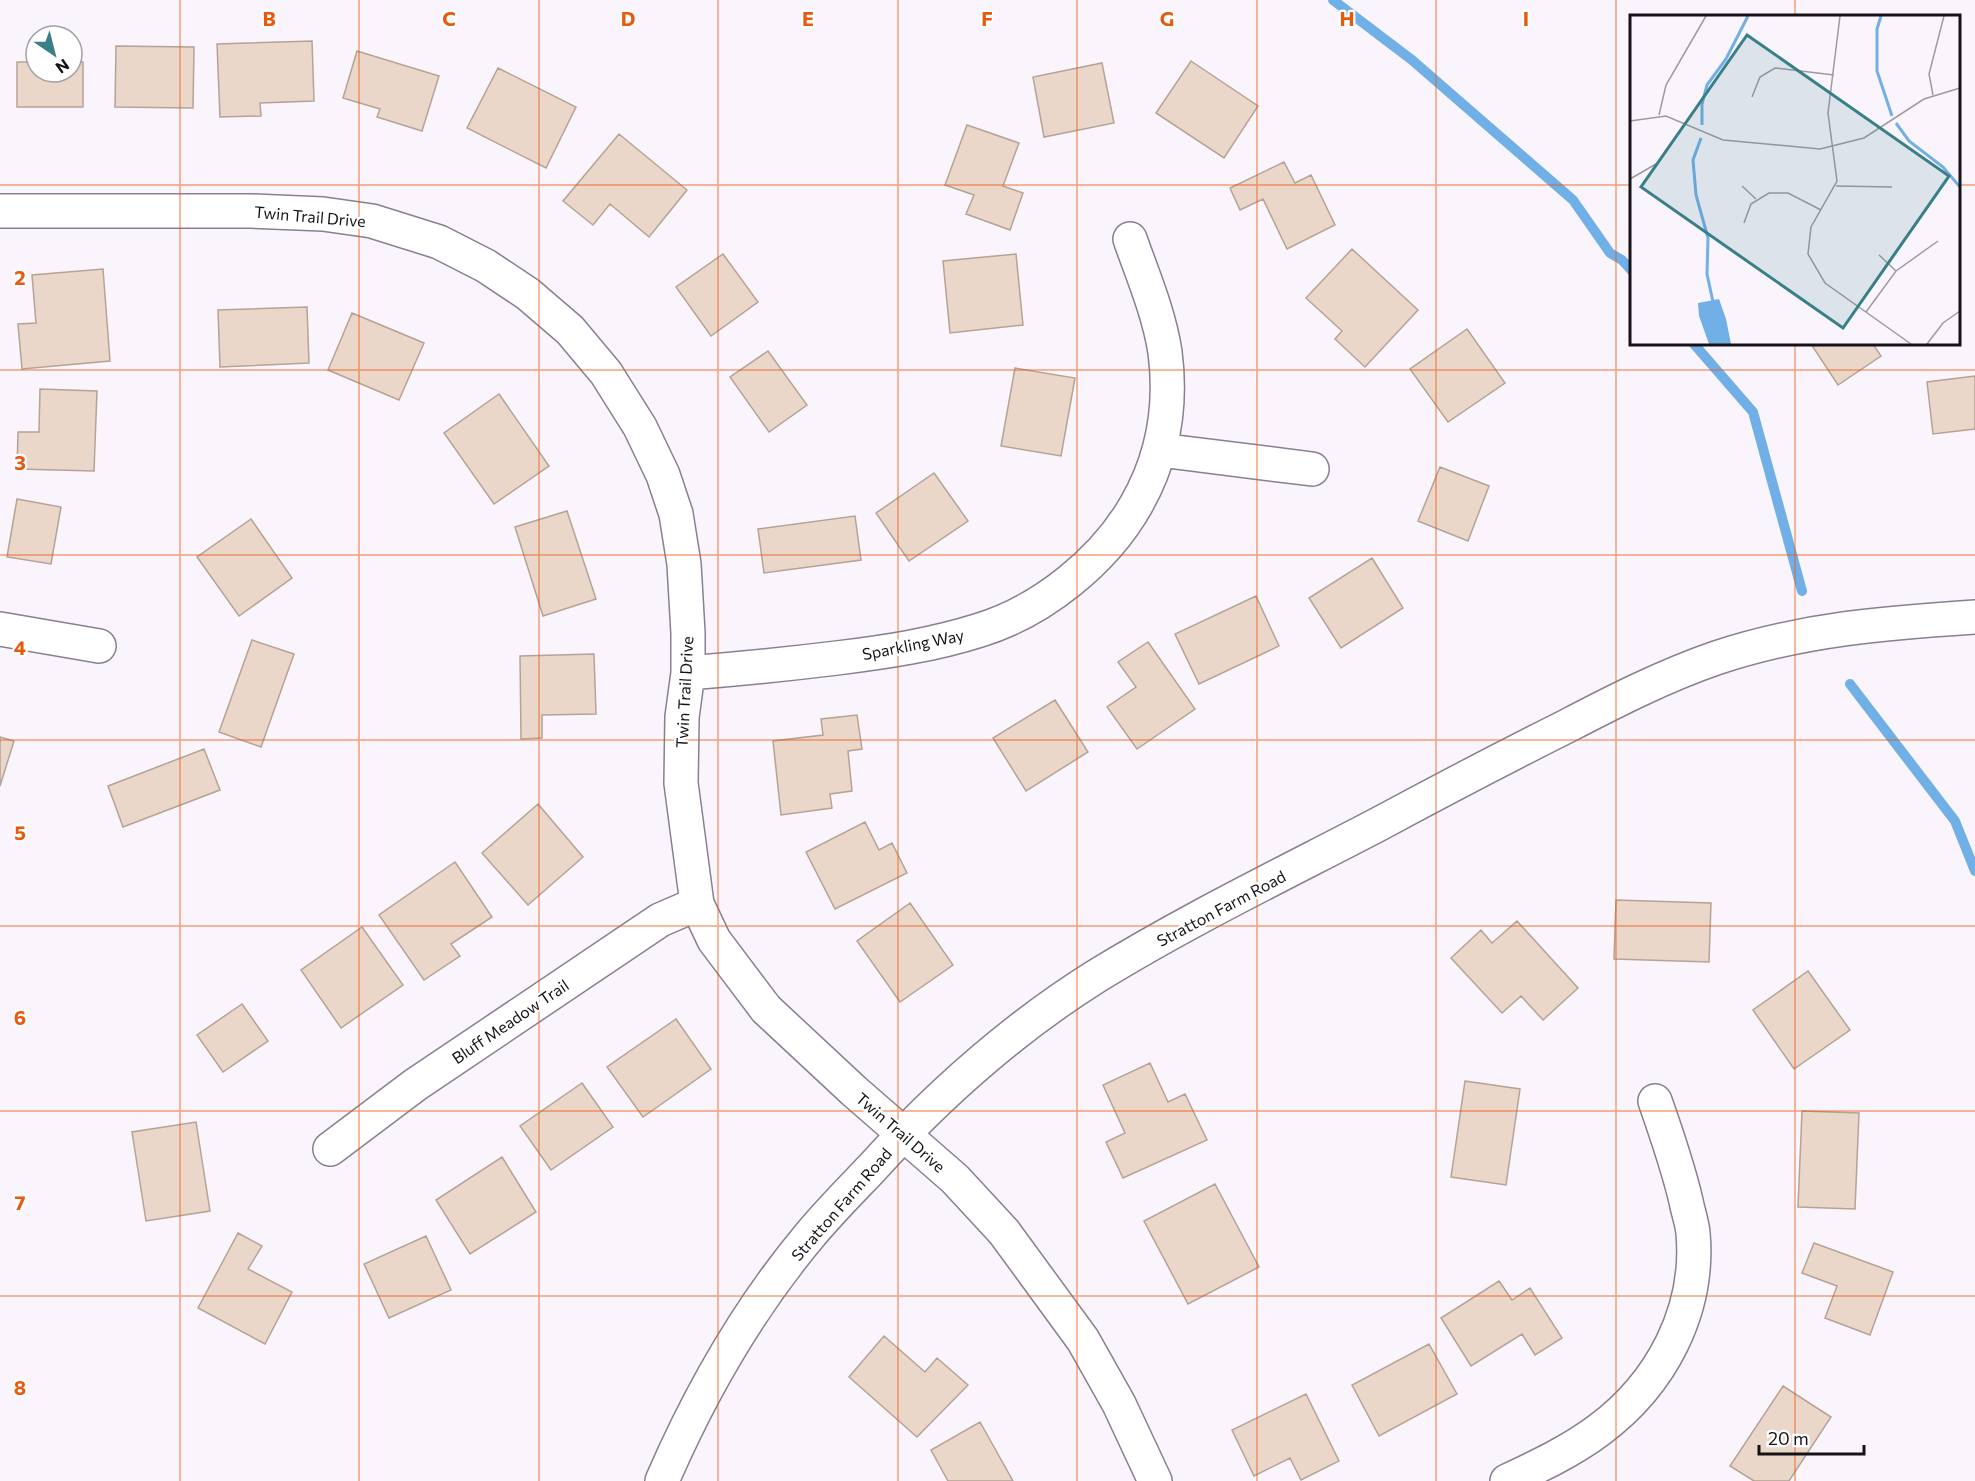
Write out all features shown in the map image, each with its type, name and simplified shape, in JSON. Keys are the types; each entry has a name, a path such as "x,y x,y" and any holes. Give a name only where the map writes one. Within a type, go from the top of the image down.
{"street":[{"name":"Twin Trail Drive","path":"0,211 251,211 323,214 372,221 439,242 486,266 528,294 570,330 606,373 640,427 663,475 676,514 684,564 688,673 682,717 681,783 697,904 714,940 766,1009 854,1091 955,1179 1004,1232 1083,1340 1119,1404 1155,1481"},
{"name":"Sparkling Way","path":"688,673 769,667 925,645 982,630 1026,610 1075,578 1104,550 1129,518 1148,484 1164,433 1168,390 1165,352 1157,315 1130,239"},
{"path":"1160,450 1312,469"},
{"name":"Stratton Farm Road","path":"662,1481 687,1423 734,1340 771,1285 810,1234 904,1133 974,1067 1023,1027 1094,978 1169,935 1425,799 1646,686 1714,659 1817,632 1863,625 1975,617"},
{"path":"0,629 99,646"},
{"name":"Bluff Meadow Trail","path":"330,1149 415,1085 660,920 697,904"},
{"path":"1508,1481 1555,1459 1600,1430 1640,1394 1660,1367 1677,1336 1689,1299 1693,1268 1693,1232 1676,1159 1655,1101"}],"building":[{"path":"312,41 314,101 260,103 261,116 220,117 217,44"},
{"path":"116,46 194,47 193,108 115,107"},
{"path":"357,51 439,76 422,131 377,117 380,109 343,98"},
{"path":"1191,61 1258,106 1224,158 1156,113"},
{"path":"17,62 24,62 24,84 83,84 83,107 17,107"},
{"path":"1102,63 1114,123 1044,137 1033,77"},
{"path":"498,68 576,107 546,168 467,128"},
{"path":"967,125 1019,143 1003,186 1023,193 1010,230 966,214 974,195 945,185"},
{"path":"619,134 687,190 649,237 610,204 593,225 563,201"},
{"path":"1284,162 1295,183 1311,175 1335,225 1287,249 1263,199 1240,210 1230,188"},
{"path":"1352,249 1418,310 1365,367 1335,339 1342,331 1306,298"},
{"path":"723,254 758,302 711,336 676,287"},
{"path":"1016,254 1023,325 950,333 943,261"},
{"path":"103,269 110,361 22,369 18,324 36,323 32,275"},
{"path":"307,307 309,363 220,367 218,310"},
{"path":"352,313 424,343 399,400 328,370"},
{"path":"1467,329 1505,383 1448,422 1410,369"},
{"path":"1812,345 1874,345 1881,356 1838,385"},
{"path":"768,351 807,405 769,432 730,377"},
{"path":"1015,368 1075,378 1061,456 1001,446"},
{"path":"1975,376 1975,429 1933,434 1927,382"},
{"path":"40,389 97,391 94,471 17,469 18,432 39,432"},
{"path":"499,394 549,466 494,504 444,433"},
{"path":"1440,467 1489,486 1468,541 1418,521"},
{"path":"934,473 968,521 909,561 876,513"},
{"path":"17,499 61,507 51,564 7,557"},
{"path":"567,511 596,599 543,616 515,527"},
{"path":"855,516 861,560 764,573 758,529"},
{"path":"251,519 292,578 239,616 197,557"},
{"path":"1372,558 1403,608 1341,648 1309,598"},
{"path":"1256,596 1279,646 1199,684 1175,634"},
{"path":"252,640 294,654 261,747 219,732"},
{"path":"1148,642 1195,709 1137,749 1107,707 1136,687 1118,662"},
{"path":"594,654 596,714 542,715 542,738 521,739 520,656"},
{"path":"1055,700 1088,752 1026,791 993,738"},
{"path":"857,715 862,749 848,751 852,791 830,794 832,808 781,815 773,741 823,735 821,719"},
{"path":"0,737 14,741 0,786"},
{"path":"204,749 220,790 123,827 108,786"},
{"path":"538,804 583,857 528,905 482,853"},
{"path":"865,822 879,850 892,843 907,873 835,909 806,852"},
{"path":"455,862 492,917 451,944 460,956 424,980 379,915"},
{"path":"1616,900 1711,903 1709,962 1614,959"},
{"path":"910,903 953,965 900,1002 857,941"},
{"path":"1517,921 1578,988 1543,1020 1521,996 1502,1013 1451,958 1481,930 1492,943"},
{"path":"362,927 403,985 341,1028 301,970"},
{"path":"1808,971 1850,1030 1794,1069 1753,1010"},
{"path":"242,1004 268,1041 223,1072 197,1035"},
{"path":"676,1019 711,1069 643,1117 607,1067"},
{"path":"1150,1063 1168,1102 1185,1094 1207,1140 1123,1178 1106,1142 1125,1133 1103,1085"},
{"path":"1465,1081 1520,1089 1506,1185 1451,1177"},
{"path":"582,1083 613,1127 551,1170 520,1126"},
{"path":"1802,1111 1859,1113 1855,1209 1798,1207"},
{"path":"196,1122 210,1211 146,1221 132,1132"},
{"path":"502,1157 536,1212 470,1254 436,1200"},
{"path":"1215,1184 1259,1267 1188,1304 1144,1221"},
{"path":"238,1233 262,1246 248,1269 292,1292 265,1344 198,1308"},
{"path":"426,1236 451,1290 389,1318 364,1264"},
{"path":"1814,1243 1893,1272 1870,1335 1825,1318 1837,1286 1802,1273"},
{"path":"1499,1281 1512,1300 1530,1288 1562,1338 1535,1355 1522,1334 1471,1366 1441,1318"},
{"path":"884,1336 925,1372 937,1358 968,1385 917,1437 849,1377"},
{"path":"1429,1344 1457,1394 1379,1436 1352,1385"},
{"path":"1783,1386 1831,1417 1789,1481 1754,1481 1730,1466"},
{"path":"1306,1394 1339,1461 1301,1480 1290,1458 1254,1476 1232,1430"},
{"path":"980,1422 1013,1481 948,1481 931,1450"}],"waterway":[{"path":"1333,0 1412,60 1573,200 1610,253 1622,260 1630,269"},
{"path":"1695,345 1753,412 1802,591"},
{"path":"1850,684 1955,821 1975,871"}]}
